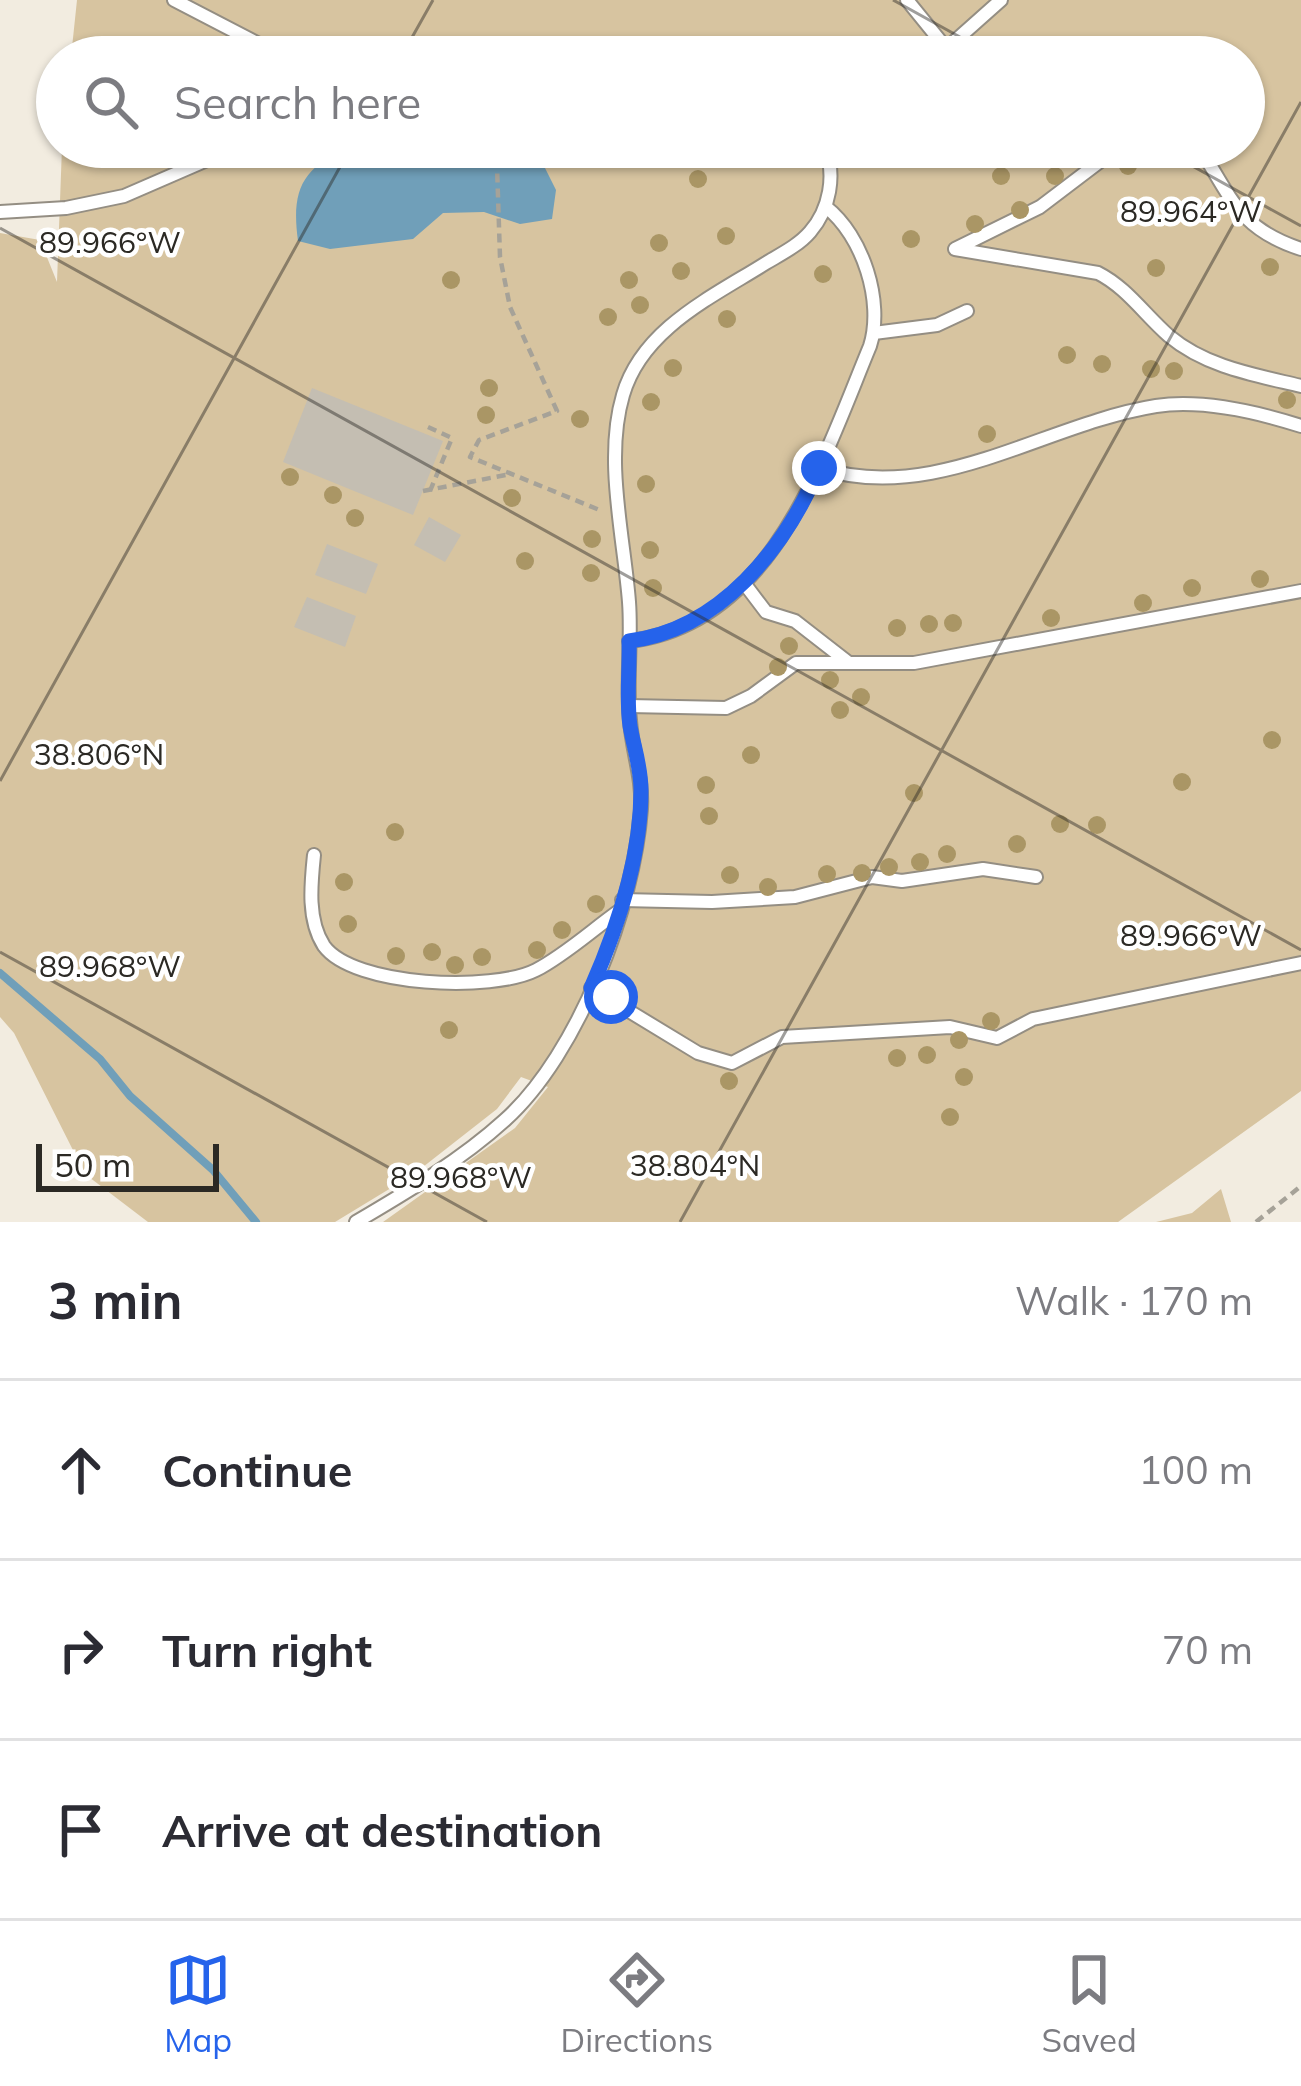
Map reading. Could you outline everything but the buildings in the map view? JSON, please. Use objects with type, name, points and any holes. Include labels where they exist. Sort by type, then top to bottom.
[{"type":"lane","points":[[174,0],[243,36]]},
{"type":"lane","points":[[908,0],[932,36]]},
{"type":"lane","points":[[960,36],[1000,0]]},
{"type":"lane","points":[[0,212],[65,208],[124,196],[189,168]]},
{"type":"lane","points":[[356,1222],[419,1185],[507,1119],[557,1054],[591,988],[621,906],[640,812],[640,762],[629,706],[618,418],[627,382],[643,355],[680,318],[802,241],[826,207],[829,168]]},
{"type":"lane","points":[[1091,168],[1040,207],[955,249],[1098,273],[1111,279],[1197,356],[1301,386]]},
{"type":"lane","points":[[1212,168],[1247,222],[1301,249]]},
{"type":"lane","points":[[629,641],[673,633],[744,583],[790,524],[819,468],[874,333],[875,308],[867,274],[841,221],[826,207]]},
{"type":"lane","points":[[874,333],[938,325],[967,311]]},
{"type":"lane","points":[[819,468],[888,476],[950,471],[1065,431],[1158,406],[1221,408],[1301,426]]},
{"type":"lane","points":[[744,583],[766,612],[795,621],[849,663]]},
{"type":"lane","points":[[629,706],[726,708],[796,663],[914,663],[1301,591]]},
{"type":"lane","points":[[314,855],[314,922],[324,945],[338,960],[366,974],[455,985],[516,977],[536,969],[621,906],[795,897],[872,877],[902,881],[983,869],[1036,877]]},
{"type":"lane","points":[[591,988],[698,1053],[732,1063],[782,1036],[950,1027],[998,1038],[1033,1019],[1301,964]]},
{"type":"path","points":[[496,168],[510,307],[556,411],[478,440],[470,457],[604,512],[621,514]]},
{"type":"path","points":[[428,428],[452,438],[426,491],[511,474]]},
{"type":"path","points":[[1256,1222],[1301,1186]]},
{"type":"shaded area","points":[[77,0],[1301,0],[1301,1091],[1118,1222],[383,1222],[515,1128],[548,1087],[521,1077],[497,1109],[414,1174],[335,1222],[148,1222],[85,1174],[14,1033],[0,1017],[0,233],[40,240],[57,282],[61,168],[1265,168],[1265,36],[73,36]]},
{"type":"shaded area","points":[[1221,1189],[1231,1222],[1156,1222],[1192,1213]]},
{"type":"water","points":[[315,168],[545,168],[556,190],[552,219],[520,224],[484,212],[443,213],[413,239],[330,249],[298,241],[296,208]]},
{"type":"waterway","points":[[0,973],[100,1059],[130,1096],[213,1170],[256,1222]]},
{"type":"route","points":[[611,997],[591,988],[634,859],[640,812],[640,762],[630,723],[629,641],[673,633],[744,583],[790,524],[819,468]]}]
